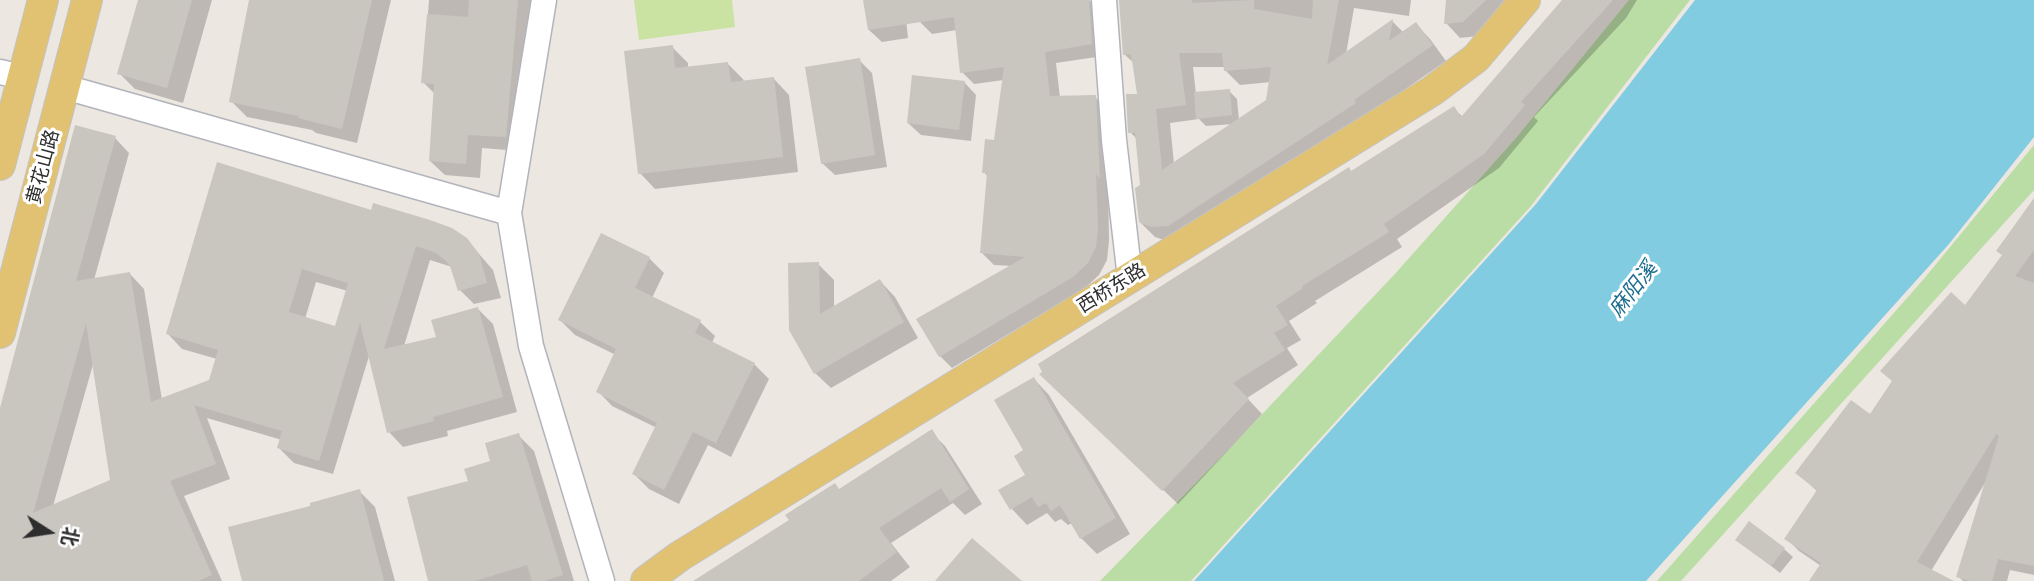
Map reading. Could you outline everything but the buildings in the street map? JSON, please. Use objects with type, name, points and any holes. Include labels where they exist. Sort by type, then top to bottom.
[{"type":"main road","points":[[0,166],[11,75],[43,0]]},
{"type":"main road","name":"黄花山路","points":[[0,333],[87,0]]},
{"type":"main road","name":"西桥东路","points":[[646,581],[680,556],[1432,91],[1476,58],[1525,0]]},
{"type":"street","points":[[544,0],[509,213],[531,346],[602,581]]},
{"type":"street","points":[[1104,0],[1114,140],[1130,278]]},
{"type":"street","points":[[65,87],[509,213]]},
{"type":"green space","points":[[634,0],[732,0],[735,27],[639,40]]},
{"type":"green space","points":[[1629,0],[1690,0],[1531,206],[1191,581],[1100,581],[1393,276],[1516,138]]},
{"type":"green space","points":[[2034,145],[2034,190],[1681,581],[1657,581],[1923,280]]},
{"type":"water","name":"麻阳溪","points":[[1695,0],[2034,0],[2034,137],[1949,244],[1646,581],[1194,581],[1536,204]]}]
